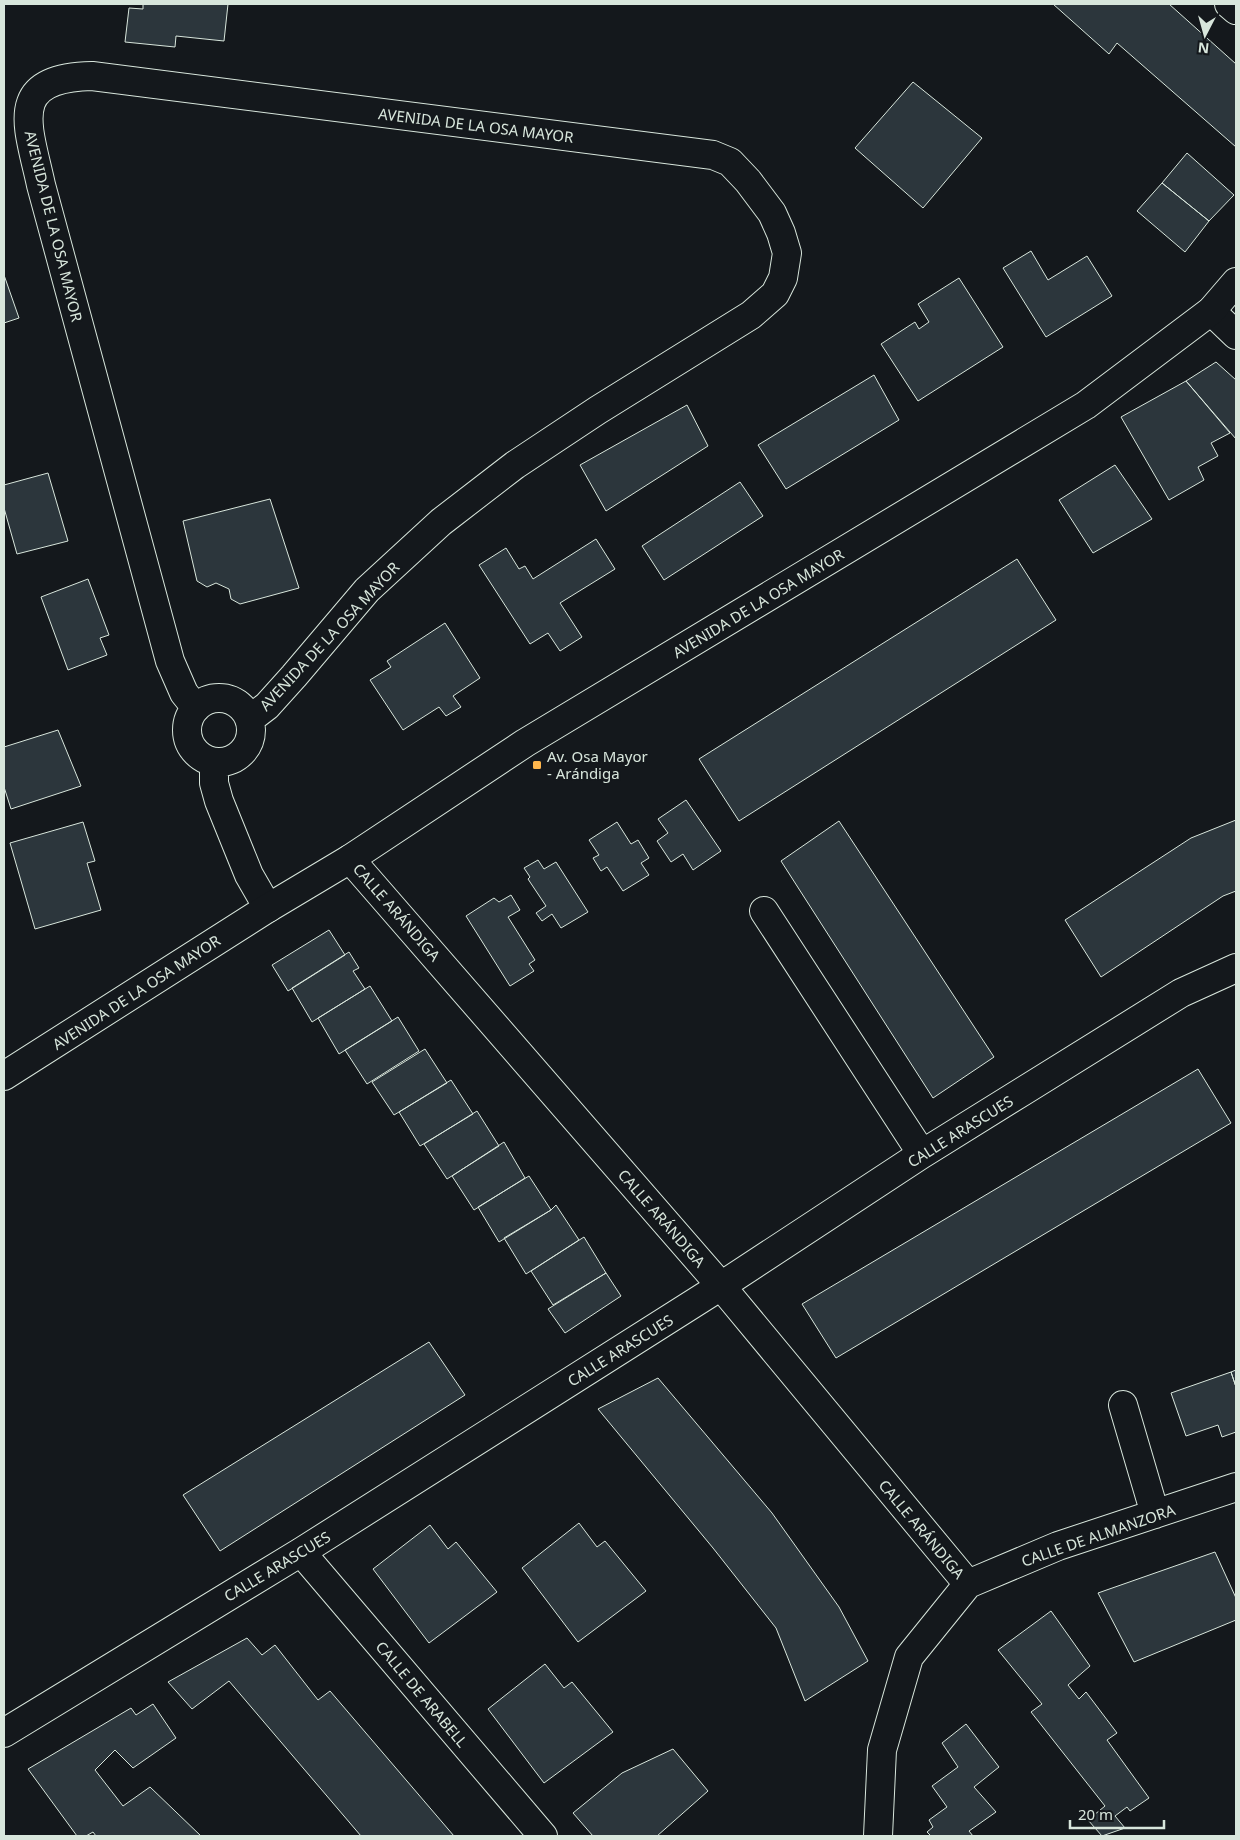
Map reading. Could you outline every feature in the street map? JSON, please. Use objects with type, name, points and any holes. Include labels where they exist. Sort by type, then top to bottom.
[{"type":"street","points":[[1229,4],[1236,10]]},
{"type":"street","name":"AVENIDA DE LA OSA MAYOR","points":[[196,708],[184,693],[170,661],[41,186],[28,124],[29,108],[35,94],[54,81],[72,76],[92,76],[713,155],[730,162],[748,181],[772,214],[782,233],[787,253],[783,278],[775,294],[751,315],[598,410],[515,465],[441,522],[367,590],[267,706],[250,719]]},
{"type":"street","name":"AVENIDA DE LA OSA MAYOR","points":[[4,1076],[350,858],[525,743],[1086,405],[1211,310],[1236,282]]},
{"type":"street","points":[[1211,310],[1236,335]]},
{"type":"street","points":[[214,698],[226,699],[236,703],[250,719],[251,735],[244,751],[231,760],[214,762],[205,759],[191,745],[187,726],[196,708],[204,702],[214,698]]},
{"type":"street","points":[[214,762],[214,783],[219,801],[249,875],[268,908]]},
{"type":"street","name":"CALLE ARÁNDIGA","points":[[350,858],[721,1286],[968,1584]]},
{"type":"street","points":[[764,911],[922,1154]]},
{"type":"street","name":"CALLE ARASCUES","points":[[4,1733],[301,1552],[721,1286],[922,1154],[1181,993],[1236,968]]},
{"type":"street","points":[[1123,1405],[1154,1514]]},
{"type":"street","name":"CALLE DE ALMANZORA","points":[[878,1836],[882,1750],[909,1657],[968,1584],[1058,1546],[1236,1487]]},
{"type":"street","name":"CALLE DE ARABELL","points":[[301,1552],[543,1836]]},
{"type":"building","points":[[143,4],[228,4],[224,41],[176,36],[175,47],[125,42],[129,8],[143,9]]},
{"type":"building","points":[[1053,4],[1169,4],[1236,64],[1236,147],[1117,43],[1109,54]]},
{"type":"building","points":[[913,82],[982,138],[923,208],[855,148]]},
{"type":"building","points":[[1187,153],[1234,195],[1209,221],[1162,183]]},
{"type":"building","points":[[1162,183],[1209,221],[1185,252],[1137,211]]},
{"type":"building","points":[[1031,251],[1048,280],[1087,256],[1112,296],[1046,337],[1003,268]]},
{"type":"building","points":[[4,275],[19,318],[4,323]]},
{"type":"building","points":[[959,278],[1003,347],[918,401],[881,344],[915,322],[919,329],[929,322],[918,304]]},
{"type":"building","points":[[1216,362],[1236,380],[1236,439],[1186,381]]},
{"type":"building","points":[[874,375],[899,420],[786,489],[758,445]]},
{"type":"building","points":[[1186,381],[1230,433],[1211,443],[1218,456],[1198,467],[1204,480],[1169,500],[1121,417]]},
{"type":"building","points":[[687,405],[708,446],[606,511],[580,465]]},
{"type":"building","points":[[1115,465],[1152,519],[1093,553],[1059,500]]},
{"type":"building","points":[[48,473],[68,541],[17,554],[4,508],[4,485]]},
{"type":"building","points":[[740,482],[763,516],[664,580],[642,546]]},
{"type":"building","points":[[270,499],[299,588],[240,604],[231,599],[229,589],[216,583],[207,587],[197,581],[183,521]]},
{"type":"building","points":[[596,539],[615,569],[560,603],[582,637],[560,651],[548,633],[530,644],[479,565],[506,548],[519,569],[525,566],[533,579]]},
{"type":"building","points":[[1017,559],[1056,620],[739,821],[699,759]]},
{"type":"building","points":[[88,579],[109,635],[100,638],[107,655],[68,670],[41,597]]},
{"type":"building","points":[[445,623],[480,678],[453,696],[461,707],[446,716],[439,707],[403,730],[370,680],[391,667],[387,661]]},
{"type":"building","points":[[58,730],[81,786],[11,809],[4,787],[4,747]]},
{"type":"building","points":[[686,800],[721,851],[693,870],[683,854],[671,862],[657,841],[668,833],[658,819]]},
{"type":"building","points":[[1236,820],[1236,891],[1223,896],[1101,977],[1065,920],[1191,838]]},
{"type":"building","points":[[839,821],[994,1057],[933,1098],[781,861]]},
{"type":"building","points":[[83,822],[95,861],[87,863],[101,910],[35,929],[10,843]]},
{"type":"building","points":[[617,822],[631,844],[638,840],[649,858],[641,863],[649,875],[623,891],[607,867],[601,871],[593,858],[599,855],[589,840]]},
{"type":"building","points":[[538,860],[544,869],[556,862],[588,912],[561,928],[552,914],[542,921],[536,913],[546,906],[528,879],[530,877],[524,868]]},
{"type":"building","points":[[511,895],[520,910],[508,917],[535,960],[529,964],[534,971],[510,986],[466,916],[494,898],[499,902]]},
{"type":"building","points":[[329,930],[345,955],[288,991],[272,965]]},
{"type":"building","points":[[349,952],[359,968],[353,971],[365,989],[312,1022],[292,988]]},
{"type":"building","points":[[370,986],[392,1021],[339,1054],[318,1018]]},
{"type":"building","points":[[398,1017],[419,1051],[367,1084],[345,1050]]},
{"type":"building","points":[[425,1049],[447,1083],[394,1115],[372,1082]]},
{"type":"building","points":[[1198,1069],[1231,1123],[836,1358],[802,1304]]},
{"type":"building","points":[[451,1080],[473,1114],[420,1146],[399,1112]]},
{"type":"building","points":[[477,1111],[499,1146],[447,1179],[424,1144]]},
{"type":"building","points":[[504,1142],[525,1178],[474,1210],[452,1176]]},
{"type":"building","points":[[529,1176],[551,1210],[499,1242],[478,1207]]},
{"type":"building","points":[[556,1205],[579,1240],[526,1274],[504,1238],[551,1210]]},
{"type":"building","points":[[584,1237],[606,1273],[553,1305],[531,1271]]},
{"type":"building","points":[[606,1273],[621,1296],[565,1333],[548,1309]]},
{"type":"building","points":[[429,1342],[465,1395],[220,1551],[183,1495]]},
{"type":"building","points":[[1236,1370],[1236,1387],[1231,1372]]},
{"type":"building","points":[[1231,1372],[1236,1387],[1236,1432],[1222,1437],[1218,1425],[1186,1436],[1171,1393]]},
{"type":"building","points":[[658,1378],[772,1513],[839,1607],[868,1661],[805,1701],[776,1628],[713,1548],[598,1409]]},
{"type":"building","points":[[579,1523],[597,1547],[605,1541],[646,1591],[578,1642],[522,1568]]},
{"type":"building","points":[[430,1525],[448,1549],[456,1542],[497,1592],[429,1643],[373,1569]]},
{"type":"building","points":[[1215,1552],[1236,1598],[1236,1620],[1134,1662],[1098,1593]]},
{"type":"building","points":[[1051,1611],[1090,1666],[1068,1685],[1079,1699],[1086,1692],[1117,1733],[1107,1740],[1149,1798],[1130,1811],[1127,1807],[1115,1816],[1125,1828],[1102,1836],[1088,1820],[1105,1806],[1031,1712],[1042,1704],[998,1650]]},
{"type":"building","points":[[247,1638],[262,1655],[275,1645],[318,1700],[330,1691],[454,1836],[361,1836],[229,1681],[192,1709],[168,1682]]},
{"type":"building","points":[[545,1664],[564,1688],[572,1682],[613,1732],[544,1783],[488,1709]]},
{"type":"building","points":[[153,1704],[176,1738],[133,1768],[115,1750],[95,1770],[123,1806],[150,1787],[201,1836],[96,1836],[93,1832],[86,1836],[77,1836],[28,1769],[131,1708],[136,1715]]},
{"type":"building","points":[[966,1724],[999,1767],[974,1787],[996,1812],[969,1831],[973,1836],[931,1836],[927,1832],[933,1827],[929,1820],[947,1807],[932,1786],[958,1767],[942,1743]]},
{"type":"building","points":[[673,1749],[708,1791],[657,1836],[593,1836],[573,1813],[622,1773]]},
{"type":"place","name":"Av. Osa Mayor - Arándiga","points":[[537,765]]}]
